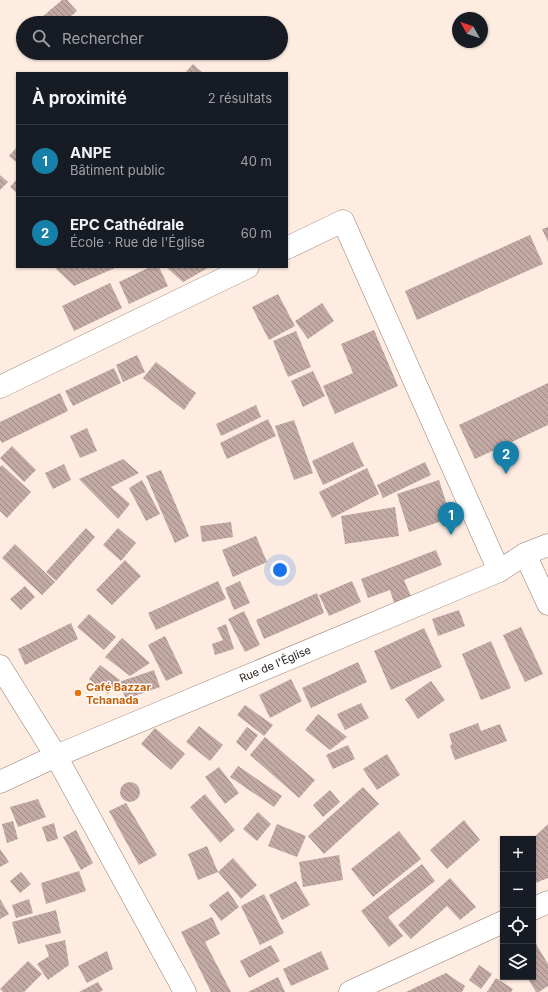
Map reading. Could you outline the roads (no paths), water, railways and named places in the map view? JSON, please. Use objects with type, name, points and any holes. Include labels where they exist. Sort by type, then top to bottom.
[{"type":"street","points":[[288,248],[343,220],[499,570]]},
{"type":"street","points":[[0,387],[246,268]]},
{"type":"street","name":"Rue de l'Église","points":[[0,782],[56,756],[499,570],[525,554],[548,544]]},
{"type":"street","points":[[525,554],[548,604]]},
{"type":"street","points":[[0,666],[56,756],[185,992]]},
{"type":"street","points":[[535,908],[548,902]]},
{"type":"street","points":[[350,992],[500,923]]},
{"type":"place","name":"EPC Cathédrale","points":[[506,474]]},
{"type":"place","name":"ANPE","points":[[451,535]]},
{"type":"place","name":"Café Bazzar Tchanada","points":[[78,693]]}]
